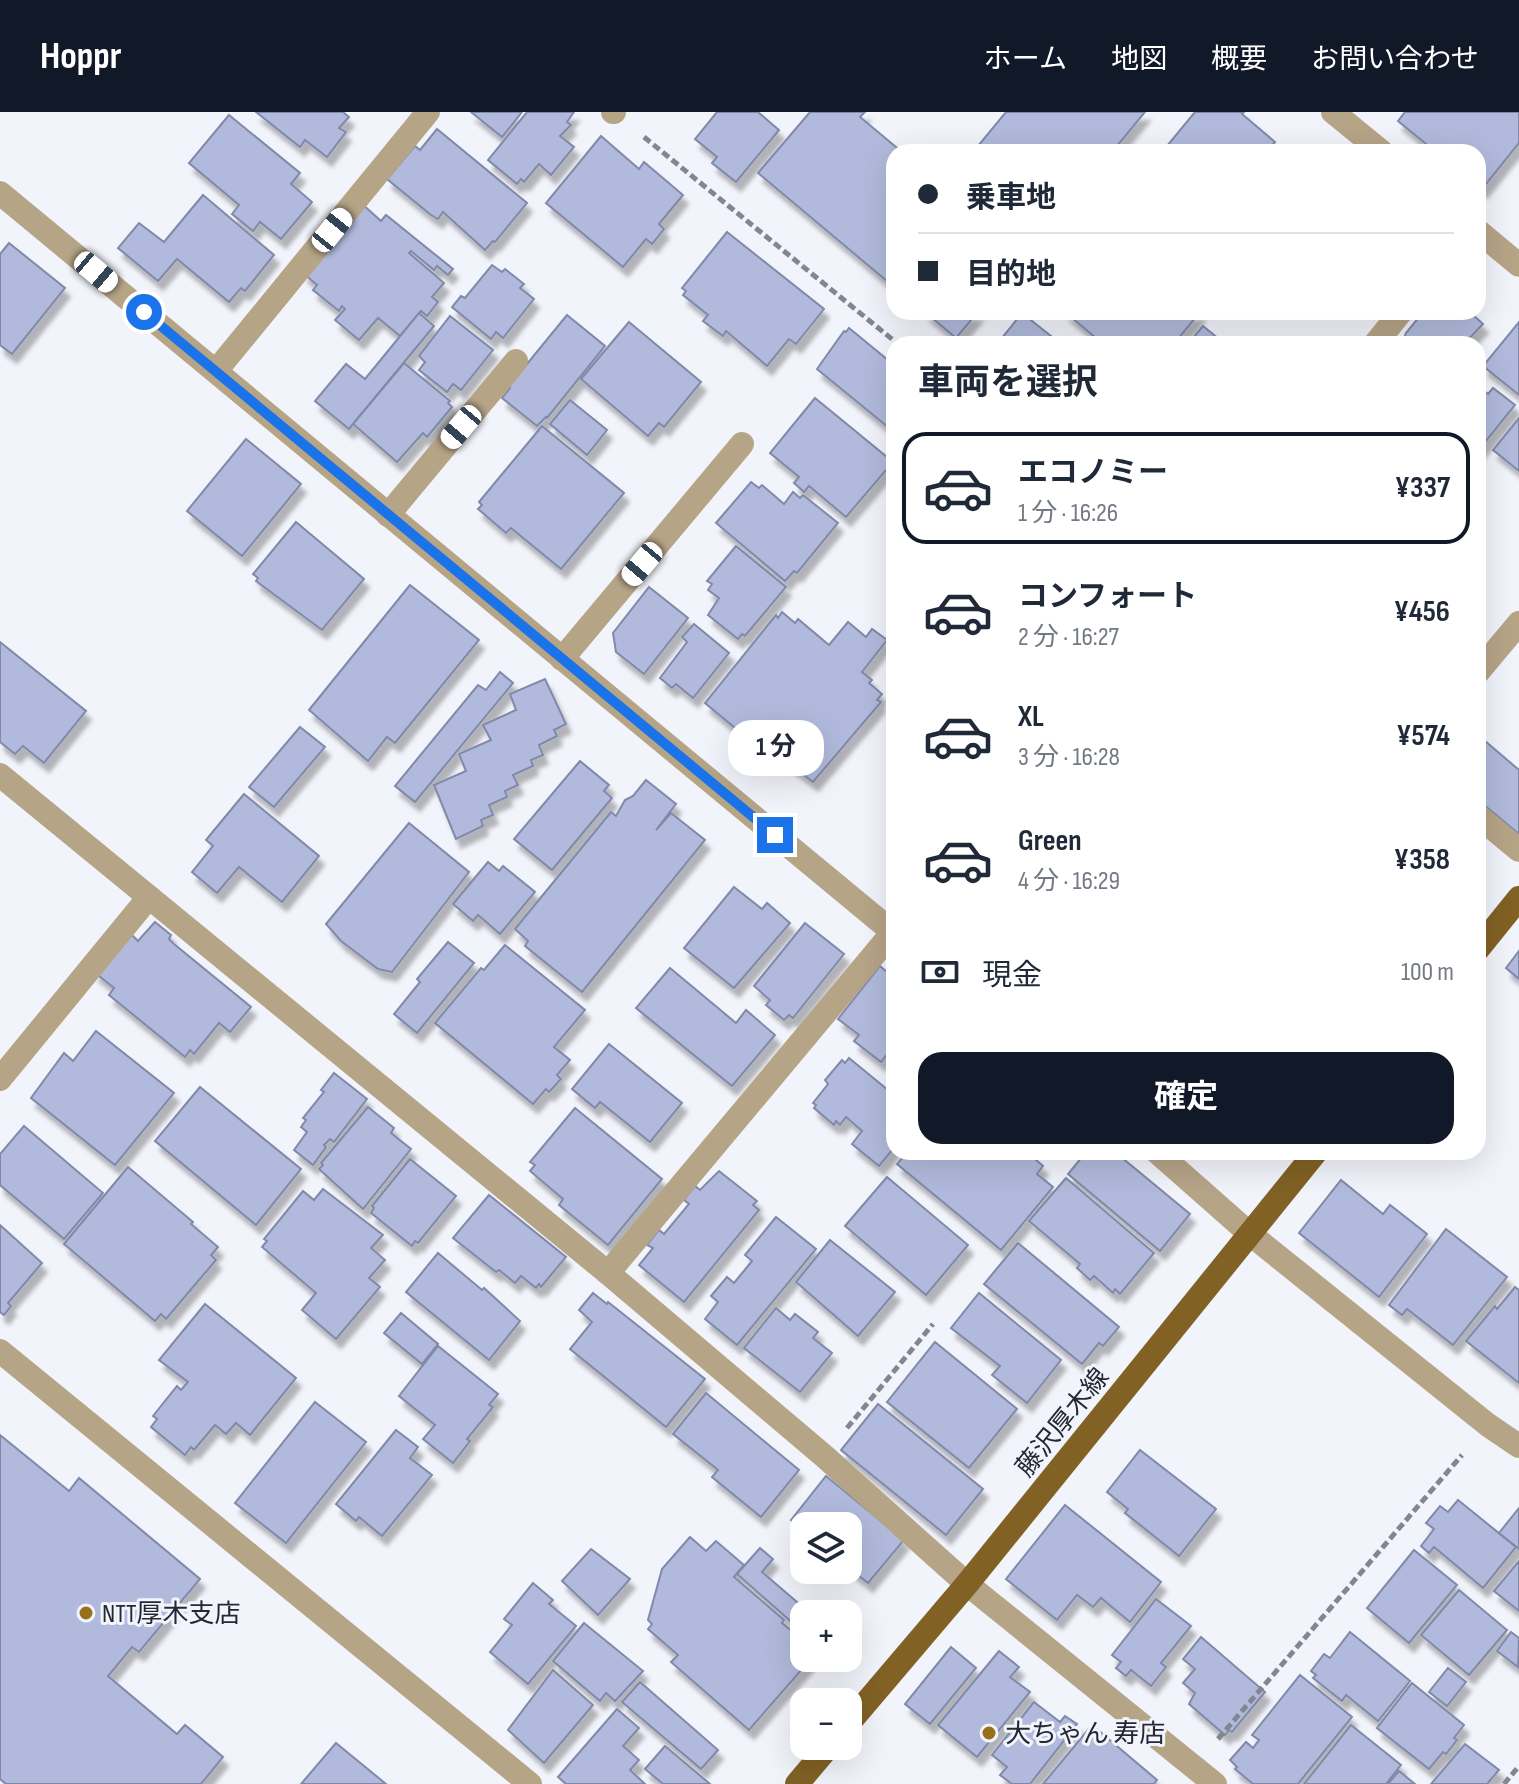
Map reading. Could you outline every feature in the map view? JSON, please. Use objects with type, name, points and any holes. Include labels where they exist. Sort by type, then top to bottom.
[{"type":"main road","points":[[1486,939],[1519,898]]},
{"type":"main road","name":"藤沢厚木線","points":[[862,1708],[967,1584],[1310,1160]]},
{"type":"main road","points":[[797,1784],[817,1760]]},
{"type":"street","points":[[216,371],[428,112]]},
{"type":"street","points":[[1333,112],[1372,144]]},
{"type":"street","points":[[0,193],[886,926]]},
{"type":"street","points":[[1486,238],[1519,265]]},
{"type":"street","points":[[1382,336],[1394,320]]},
{"type":"street","points":[[388,515],[516,361]]},
{"type":"street","points":[[562,659],[742,444]]},
{"type":"street","points":[[1486,662],[1519,623]]},
{"type":"street","points":[[0,775],[608,1273],[824,1456],[967,1584],[1215,1784]]},
{"type":"street","points":[[1486,823],[1519,850]]},
{"type":"street","points":[[0,1079],[149,897]]},
{"type":"street","points":[[608,1273],[886,943]]},
{"type":"street","points":[[1166,1160],[1250,1234],[1488,1425],[1519,1446]]},
{"type":"street","points":[[0,1351],[530,1784]]},
{"type":"path","points":[[614,112],[888,336]]},
{"type":"path","points":[[824,1456],[933,1324]]},
{"type":"path","points":[[1194,1767],[1488,1425]]},
{"type":"path","points":[[1504,1784],[1519,1766]]},
{"type":"building","points":[[256,112],[343,112],[349,117],[339,128],[346,132],[327,157],[305,140],[300,147]]},
{"type":"building","points":[[471,112],[522,112],[502,137]]},
{"type":"building","points":[[527,112],[574,112],[567,122],[571,125],[560,136],[574,147],[551,175],[539,164],[524,182],[521,179],[517,184],[488,160]]},
{"type":"building","points":[[717,112],[758,112],[779,130],[736,182],[712,163],[717,157],[695,139]]},
{"type":"building","points":[[810,112],[865,112],[860,117],[892,144],[886,144],[886,280],[758,173]]},
{"type":"building","points":[[1006,112],[1145,112],[1119,144],[980,144]]},
{"type":"building","points":[[1195,112],[1244,112],[1242,114],[1275,142],[1273,144],[1169,144]]},
{"type":"building","points":[[1405,112],[1519,112],[1519,143],[1486,184],[1486,144],[1426,144],[1398,121]]},
{"type":"building","points":[[229,115],[300,173],[291,184],[312,202],[281,239],[260,222],[253,231],[232,214],[239,205],[189,163]]},
{"type":"building","points":[[437,129],[527,203],[485,250],[443,212],[438,219],[431,215],[387,179],[415,146],[420,150]]},
{"type":"building","points":[[601,136],[639,169],[644,162],[683,195],[659,224],[664,229],[652,244],[646,239],[623,267],[546,203]]},
{"type":"building","points":[[203,195],[274,255],[245,291],[241,288],[229,302],[177,259],[158,281],[118,248],[139,223],[164,242]]},
{"type":"building","points":[[361,203],[381,221],[386,215],[453,269],[448,275],[437,266],[434,270],[411,251],[409,253],[444,283],[432,297],[438,302],[427,316],[421,311],[400,336],[378,318],[359,340],[335,320],[345,309],[342,306],[339,311],[313,290],[317,285],[303,273]]},
{"type":"building","points":[[727,232],[824,309],[796,344],[789,339],[767,366],[726,331],[723,336],[703,321],[708,315],[683,295],[686,291],[682,288]]},
{"type":"building","points":[[9,243],[65,288],[12,354],[0,345],[0,254]]},
{"type":"building","points":[[492,265],[502,272],[505,269],[524,284],[520,288],[534,299],[503,338],[496,332],[491,339],[452,307],[461,296],[465,298]]},
{"type":"building","points":[[419,313],[434,326],[349,429],[315,401],[346,364],[365,379]]},
{"type":"building","points":[[567,315],[605,346],[547,418],[537,426],[502,398]]},
{"type":"building","points":[[450,316],[493,350],[461,390],[453,384],[447,392],[419,370],[425,362],[419,356]]},
{"type":"building","points":[[935,320],[971,320],[958,336]]},
{"type":"building","points":[[1016,320],[1031,320],[1051,336],[1003,336]]},
{"type":"building","points":[[1074,320],[1194,320],[1180,336],[1094,336]]},
{"type":"building","points":[[1417,320],[1479,320],[1483,324],[1472,336],[1405,336]]},
{"type":"building","points":[[629,322],[701,382],[664,427],[659,423],[648,436],[581,379]]},
{"type":"building","points":[[1519,322],[1519,395],[1486,368],[1486,362]]},
{"type":"building","points":[[1203,326],[1215,336],[1195,336]]},
{"type":"building","points":[[849,328],[886,358],[886,425],[817,369]]},
{"type":"building","points":[[404,363],[450,401],[448,403],[452,407],[427,437],[423,433],[397,462],[353,424]]},
{"type":"building","points":[[1493,388],[1515,405],[1486,441],[1486,392],[1488,394]]},
{"type":"building","points":[[815,398],[886,456],[886,470],[846,517],[809,486],[804,492],[794,483],[799,477],[770,453]]},
{"type":"building","points":[[570,400],[607,430],[587,455],[550,424]]},
{"type":"building","points":[[1519,418],[1519,471],[1493,450]]},
{"type":"building","points":[[542,426],[624,493],[561,569],[511,528],[506,533],[478,509],[482,505],[479,502]]},
{"type":"building","points":[[246,439],[301,484],[242,556],[187,511]]},
{"type":"building","points":[[751,482],[759,488],[762,485],[784,504],[793,492],[800,498],[803,495],[838,523],[797,573],[794,571],[785,581],[716,523]]},
{"type":"building","points":[[296,522],[364,579],[322,630],[256,581],[258,578],[253,574]]},
{"type":"building","points":[[736,546],[786,587],[745,636],[742,634],[738,639],[708,615],[719,598],[708,590],[712,584],[707,581]]},
{"type":"building","points":[[410,585],[479,640],[395,743],[387,737],[368,761],[309,710]]},
{"type":"building","points":[[649,587],[688,618],[644,674],[616,652],[613,633]]},
{"type":"building","points":[[782,612],[795,623],[798,619],[829,645],[848,622],[866,637],[872,629],[886,639],[862,672],[882,694],[877,700],[881,702],[813,782],[780,757],[776,762],[705,703],[776,615],[778,618]]},
{"type":"building","points":[[694,624],[729,653],[693,698],[676,684],[672,688],[660,678],[687,642],[682,637]]},
{"type":"building","points":[[0,642],[86,711],[44,763],[23,746],[15,754],[0,742]]},
{"type":"building","points":[[500,672],[513,683],[415,802],[395,786],[478,685],[486,690]]},
{"type":"building","points":[[545,679],[566,724],[554,730],[557,736],[539,745],[543,755],[531,760],[533,766],[513,775],[518,785],[505,791],[507,797],[489,805],[493,815],[481,820],[483,826],[456,839],[434,785],[466,771],[459,754],[491,740],[483,725],[516,710],[510,694]]},
{"type":"building","points":[[300,727],[325,747],[274,807],[249,787]]},
{"type":"building","points":[[1486,742],[1519,770],[1519,834],[1486,807]]},
{"type":"building","points":[[580,761],[609,785],[604,791],[612,798],[552,870],[514,839]]},
{"type":"building","points":[[646,780],[676,804],[656,830],[671,813],[705,840],[582,992],[525,946],[528,941],[515,929],[611,812],[616,816],[625,800],[633,796]]},
{"type":"building","points":[[244,794],[319,856],[282,902],[239,867],[217,893],[192,872],[213,846],[206,840]]},
{"type":"building","points":[[409,823],[469,872],[392,972],[378,969],[341,941],[326,924]]},
{"type":"building","points":[[488,862],[499,871],[503,866],[535,892],[500,934],[478,915],[473,921],[453,904]]},
{"type":"building","points":[[734,887],[762,909],[767,903],[790,923],[734,988],[684,948]]},
{"type":"building","points":[[155,922],[171,935],[169,939],[174,944],[251,1007],[230,1032],[219,1023],[194,1054],[190,1050],[185,1057],[109,995],[114,988],[94,972],[128,931],[138,941]]},
{"type":"building","points":[[805,923],[844,954],[793,1018],[789,1015],[784,1020],[766,1005],[770,1000],[754,986]]},
{"type":"building","points":[[448,942],[474,963],[417,1033],[394,1014],[420,982],[417,979]]},
{"type":"building","points":[[505,945],[585,1010],[554,1047],[570,1060],[557,1075],[561,1079],[549,1092],[546,1089],[533,1104],[435,1023],[481,968],[484,970]]},
{"type":"building","points":[[1519,951],[1519,979],[1506,968]]},
{"type":"building","points":[[880,966],[886,971],[886,1056],[881,1062],[854,1041],[859,1035],[838,1019]]},
{"type":"building","points":[[670,968],[736,1023],[746,1010],[775,1035],[732,1086],[636,1008]]},
{"type":"building","points":[[96,1031],[174,1093],[115,1165],[31,1098],[64,1053],[73,1061]]},
{"type":"building","points":[[609,1044],[682,1103],[650,1142],[600,1102],[595,1108],[572,1089]]},
{"type":"building","points":[[849,1058],[886,1088],[886,1158],[879,1166],[852,1144],[862,1131],[846,1117],[840,1125],[836,1121],[834,1125],[814,1108],[816,1105],[813,1103],[828,1084],[825,1080],[842,1060],[845,1063]]},
{"type":"building","points":[[334,1073],[367,1099],[334,1142],[330,1139],[324,1145],[326,1147],[313,1165],[294,1150],[307,1132],[301,1127],[306,1120],[303,1118],[324,1092],[321,1090]]},
{"type":"building","points":[[200,1087],[301,1169],[256,1225],[155,1141]]},
{"type":"building","points":[[368,1107],[394,1128],[391,1133],[411,1149],[363,1209],[319,1169]]},
{"type":"building","points":[[575,1108],[662,1179],[608,1245],[559,1205],[563,1199],[530,1171],[535,1165],[530,1162]]},
{"type":"building","points":[[24,1126],[103,1193],[64,1239],[0,1185],[0,1154]]},
{"type":"building","points":[[410,1159],[456,1196],[418,1243],[415,1241],[412,1246],[371,1213],[372,1206]]},
{"type":"building","points":[[900,1160],[1036,1160],[1043,1166],[1037,1174],[1053,1187],[1001,1250],[897,1164]]},
{"type":"building","points":[[1079,1160],[1125,1160],[1190,1214],[1160,1251],[1068,1174]]},
{"type":"building","points":[[128,1167],[218,1247],[211,1255],[216,1260],[166,1319],[161,1314],[155,1321],[64,1244]]},
{"type":"building","points":[[719,1171],[757,1201],[753,1205],[759,1210],[684,1302],[639,1265],[653,1248],[647,1245],[659,1230],[664,1234],[689,1204],[684,1200],[695,1186],[700,1190]]},
{"type":"building","points":[[887,1177],[968,1245],[926,1295],[845,1226]]},
{"type":"building","points":[[1066,1178],[1154,1253],[1120,1294],[1115,1289],[1113,1293],[1094,1276],[1090,1280],[1077,1268],[1080,1264],[1029,1221]]},
{"type":"building","points":[[1341,1180],[1383,1214],[1390,1205],[1427,1234],[1379,1297],[1299,1233]]},
{"type":"building","points":[[323,1189],[383,1235],[371,1248],[385,1260],[369,1278],[380,1287],[336,1339],[302,1310],[316,1293],[262,1247],[267,1241],[264,1239],[303,1191],[314,1200]]},
{"type":"building","points":[[489,1195],[566,1257],[541,1287],[539,1284],[536,1288],[521,1276],[515,1283],[453,1238]]},
{"type":"building","points":[[776,1217],[816,1249],[737,1345],[705,1319],[718,1302],[711,1296],[727,1277],[734,1283],[752,1261],[745,1255]]},
{"type":"building","points":[[0,1225],[42,1263],[8,1303],[11,1306],[4,1315],[0,1312]]},
{"type":"building","points":[[1446,1229],[1507,1277],[1453,1345],[1407,1309],[1402,1315],[1389,1305]]},
{"type":"building","points":[[830,1240],[895,1292],[858,1336],[796,1282]]},
{"type":"building","points":[[1018,1243],[1119,1327],[1103,1346],[1099,1343],[1082,1364],[984,1284]]},
{"type":"building","points":[[438,1253],[482,1290],[484,1288],[520,1321],[489,1360],[406,1292]]},
{"type":"building","points":[[1515,1287],[1519,1290],[1519,1383],[1466,1341]]},
{"type":"building","points":[[593,1293],[705,1379],[666,1427],[570,1349],[592,1322],[579,1310]]},
{"type":"building","points":[[979,1293],[1061,1360],[1027,1403],[992,1375],[1000,1366],[951,1328]]},
{"type":"building","points":[[205,1304],[296,1378],[250,1435],[236,1423],[226,1434],[215,1425],[194,1450],[191,1447],[185,1455],[151,1427],[157,1419],[153,1416],[177,1386],[181,1390],[188,1382],[159,1360]]},
{"type":"building","points":[[776,1308],[790,1320],[795,1314],[818,1332],[813,1338],[832,1353],[800,1392],[744,1348]]},
{"type":"building","points":[[401,1313],[438,1344],[422,1364],[384,1333]]},
{"type":"building","points":[[935,1342],[1017,1409],[969,1468],[887,1402]]},
{"type":"building","points":[[438,1346],[498,1394],[489,1405],[493,1407],[467,1439],[470,1441],[453,1463],[423,1439],[435,1425],[399,1396]]},
{"type":"building","points":[[706,1393],[799,1470],[761,1517],[712,1477],[718,1470],[673,1434]]},
{"type":"building","points":[[315,1402],[366,1442],[286,1543],[235,1503]]},
{"type":"building","points":[[878,1404],[983,1489],[946,1535],[841,1450]]},
{"type":"building","points":[[396,1430],[418,1447],[410,1458],[432,1475],[382,1536],[359,1517],[356,1521],[336,1504]]},
{"type":"building","name":"NTT厚木支店","points":[[0,1435],[69,1491],[79,1478],[200,1579],[139,1652],[132,1647],[108,1676],[177,1734],[185,1725],[223,1757],[201,1784],[6,1784],[0,1779]]},
{"type":"building","points":[[1140,1450],[1216,1509],[1179,1556],[1125,1513],[1128,1509],[1107,1492]]},
{"type":"building","points":[[826,1476],[904,1540],[868,1583],[862,1578],[862,1512],[797,1512]]},
{"type":"building","points":[[1458,1500],[1516,1547],[1483,1588],[1434,1547],[1429,1553],[1421,1546],[1434,1529],[1426,1523],[1440,1506],[1448,1512]]},
{"type":"building","points":[[1065,1505],[1161,1582],[1130,1622],[1101,1598],[1093,1607],[1077,1595],[1057,1620],[1006,1579]]},
{"type":"building","points":[[1519,1508],[1519,1549],[1499,1533]]},
{"type":"building","points":[[690,1537],[706,1551],[716,1541],[744,1565],[734,1577],[784,1620],[782,1623],[790,1630],[790,1672],[800,1672],[749,1730],[671,1662],[678,1655],[648,1629],[652,1624],[648,1620],[662,1569]]},
{"type":"building","points":[[760,1548],[773,1559],[762,1572],[795,1600],[790,1600],[790,1621],[737,1574]]},
{"type":"building","points":[[591,1549],[630,1579],[598,1615],[562,1581]]},
{"type":"building","points":[[1414,1550],[1457,1585],[1409,1643],[1367,1608]]},
{"type":"building","points":[[1519,1561],[1519,1611],[1494,1591]]},
{"type":"building","points":[[533,1583],[553,1600],[549,1604],[576,1626],[528,1684],[490,1652],[512,1625],[504,1619]]},
{"type":"building","points":[[1459,1590],[1507,1630],[1469,1675],[1421,1635]]},
{"type":"building","points":[[1156,1599],[1191,1626],[1161,1663],[1166,1667],[1151,1686],[1131,1670],[1126,1676],[1116,1668],[1121,1662],[1112,1655]]},
{"type":"building","points":[[584,1623],[643,1671],[615,1701],[606,1693],[600,1701],[553,1661]]},
{"type":"building","points":[[1350,1632],[1410,1681],[1378,1721],[1346,1695],[1342,1701],[1313,1678],[1316,1675],[1311,1671],[1324,1654],[1330,1658]]},
{"type":"building","points":[[1511,1632],[1519,1638],[1518,1667],[1497,1651]]},
{"type":"building","points":[[1201,1637],[1265,1692],[1232,1732],[1229,1730],[1225,1735],[1189,1704],[1195,1693],[1183,1683],[1195,1669],[1183,1659]]},
{"type":"building","points":[[951,1647],[976,1668],[930,1724],[905,1704]]},
{"type":"building","points":[[999,1651],[1019,1667],[1010,1677],[1030,1692],[977,1757],[938,1725]]},
{"type":"building","points":[[1448,1668],[1466,1682],[1447,1706],[1429,1692]]},
{"type":"building","points":[[553,1670],[593,1705],[544,1763],[508,1730]]},
{"type":"building","points":[[1300,1675],[1352,1717],[1298,1784],[1253,1784],[1235,1769],[1237,1767],[1230,1760],[1246,1742],[1253,1748],[1259,1740],[1252,1735]]},
{"type":"building","points":[[640,1682],[718,1750],[701,1769],[622,1702]]},
{"type":"building","points":[[1412,1683],[1464,1725],[1446,1754],[1443,1752],[1429,1769],[1377,1728]]},
{"type":"building","points":[[1034,1702],[1060,1722],[1065,1716],[1077,1724],[1030,1784],[1012,1784],[1000,1775],[1007,1767],[992,1755]]},
{"type":"building","points":[[617,1709],[639,1728],[623,1746],[639,1760],[630,1770],[645,1784],[566,1784],[558,1777]]},
{"type":"building","points":[[1092,1725],[1157,1780],[1154,1784],[1043,1784]]},
{"type":"building","points":[[1351,1725],[1401,1765],[1386,1784],[1304,1784]]},
{"type":"building","points":[[336,1743],[386,1784],[301,1784]]},
{"type":"building","points":[[1465,1744],[1499,1770],[1487,1784],[1431,1784]]},
{"type":"building","points":[[665,1746],[710,1784],[663,1784],[645,1769]]},
{"type":"building","points":[[1399,1771],[1415,1784],[1388,1784]]},
{"type":"place","name":"NTT厚木支店","points":[[86,1613]]},
{"type":"place","name":"大ちゃん 寿店","points":[[989,1733]]},
{"type":"route","points":[[144,312],[775,835]]}]
